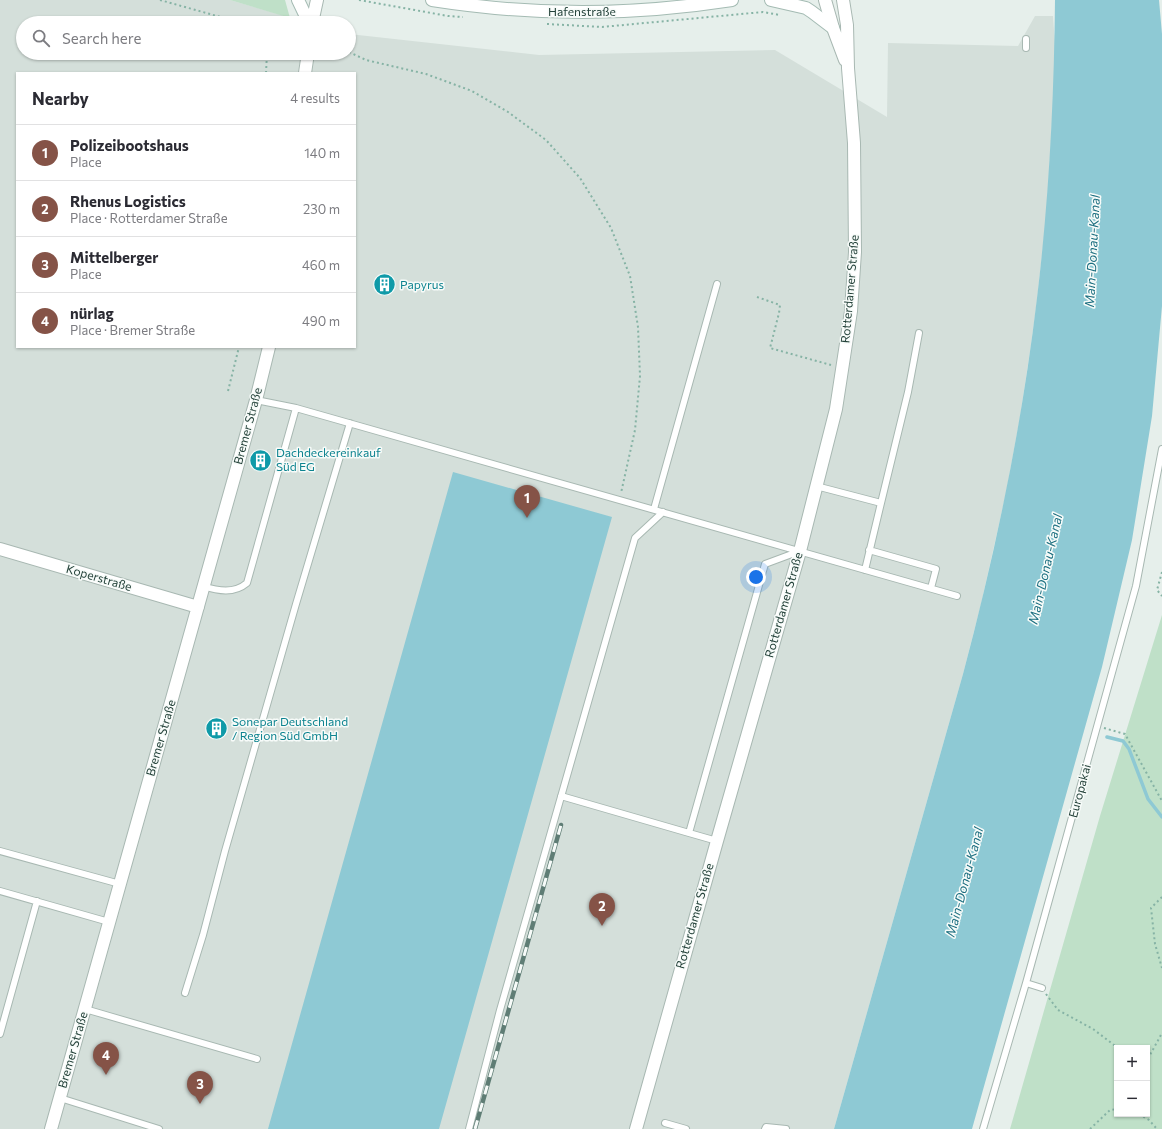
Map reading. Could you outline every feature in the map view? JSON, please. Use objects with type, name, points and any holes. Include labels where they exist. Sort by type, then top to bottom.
[{"type":"street","points":[[298,0],[306,16]]},
{"type":"street","points":[[312,16],[317,0]]},
{"type":"street","name":"Hafenstraße","points":[[432,0],[517,10],[577,13],[647,10],[732,0]]},
{"type":"street","points":[[772,0],[806,8],[833,28]]},
{"type":"street","name":"Rotterdamer Straße","points":[[825,0],[833,28],[848,68]]},
{"type":"street","name":"Rotterdamer Straße","points":[[636,1129],[716,841],[800,551],[836,409],[850,311],[855,252],[854,143],[848,68],[847,25],[843,0]]},
{"type":"street","points":[[306,72],[307,60]]},
{"type":"street","name":"Bremer Straße","points":[[51,1129],[256,400],[269,348]]},
{"type":"street","name":"Koperstraße","points":[[0,549],[198,607]]},
{"type":"lane","points":[[1026,39],[1026,48]]},
{"type":"lane","points":[[654,509],[717,284]]},
{"type":"lane","points":[[865,570],[908,392],[919,333]]},
{"type":"lane","points":[[256,400],[296,408],[350,423],[957,596]]},
{"type":"lane","points":[[203,586],[218,591],[241,588],[247,583],[296,408]]},
{"type":"lane","points":[[185,993],[203,935],[225,851],[296,604],[350,423]]},
{"type":"lane","name":"Europakai","points":[[983,1129],[1026,982],[1136,586],[1162,449]]},
{"type":"lane","points":[[816,486],[881,503]]},
{"type":"lane","points":[[469,1129],[500,1010],[635,538],[663,512]]},
{"type":"lane","points":[[869,550],[936,569],[931,588]]},
{"type":"lane","points":[[689,833],[765,564],[800,551]]},
{"type":"lane","points":[[561,796],[716,841]]},
{"type":"lane","points":[[0,851],[120,884]]},
{"type":"lane","points":[[0,891],[109,922]]},
{"type":"lane","points":[[0,1034],[36,901]]},
{"type":"lane","points":[[1026,982],[1042,988]]},
{"type":"lane","points":[[85,1009],[257,1059]]},
{"type":"lane","points":[[60,1098],[159,1129]]},
{"type":"lane","points":[[665,1123],[686,1129]]},
{"type":"lane","points":[[765,1129],[766,1127],[786,1129]]},
{"type":"path","points":[[160,0],[217,16]]},
{"type":"path","points":[[356,55],[366,60],[426,74],[472,91],[508,112],[546,140],[571,167],[580,178],[611,228],[630,276],[638,327],[640,376],[635,430],[619,500]]},
{"type":"path","points":[[266,72],[267,60]]},
{"type":"path","points":[[757,297],[780,304],[770,348],[842,368]]},
{"type":"path","points":[[228,391],[239,348]]},
{"type":"path","points":[[1162,572],[1157,590],[1162,596]]},
{"type":"path","points":[[1098,726],[1126,734],[1162,801]]},
{"type":"path","points":[[1162,897],[1151,908],[1155,944],[1162,968]]},
{"type":"path","points":[[1042,988],[1058,1010],[1093,1029],[1114,1045]]},
{"type":"path","points":[[1150,1055],[1162,1033]]},
{"type":"path","points":[[1090,1129],[1110,1110],[1114,1109]]},
{"type":"path","points":[[1144,1117],[1157,1129]]},
{"type":"shaded area","points":[[0,0],[230,0],[285,16],[16,16],[16,60],[356,60],[356,35],[539,55],[775,50],[887,117],[888,43],[1018,46],[1035,16],[1053,16],[1055,45],[1054,87],[1046,219],[1031,345],[1006,493],[981,604],[963,674],[834,1129],[0,1129]]},
{"type":"green space","points":[[230,0],[285,0],[289,16],[283,16]]},
{"type":"green space","points":[[1162,615],[1162,1129],[1010,1129],[1100,816]]},
{"type":"water","name":"Main-Donau-Kanal","points":[[1055,0],[1159,0],[1162,34],[1162,306],[1152,416],[1132,540],[1102,667],[972,1129],[834,1129],[963,674],[1007,487],[1031,346],[1045,224],[1050,149]]},
{"type":"water","points":[[453,472],[612,517],[439,1129],[268,1129]]},
{"type":"waterway","points":[[1107,737],[1123,741],[1129,749],[1148,799],[1162,817]]},
{"type":"railway","points":[[475,1129],[561,825]]},
{"type":"place","name":"Papyrus","points":[[384,285]]},
{"type":"place","name":"Dachdeckereinkauf Süd EG","points":[[261,460]]},
{"type":"place","name":"Polizeibootshaus","points":[[527,518]]},
{"type":"place","name":"Sonepar Deutschland / Region Süd GmbH","points":[[217,729]]},
{"type":"place","name":"Rhenus Logistics","points":[[602,926]]},
{"type":"place","name":"nürlag","points":[[106,1075]]},
{"type":"place","name":"Mittelberger","points":[[200,1104]]}]
